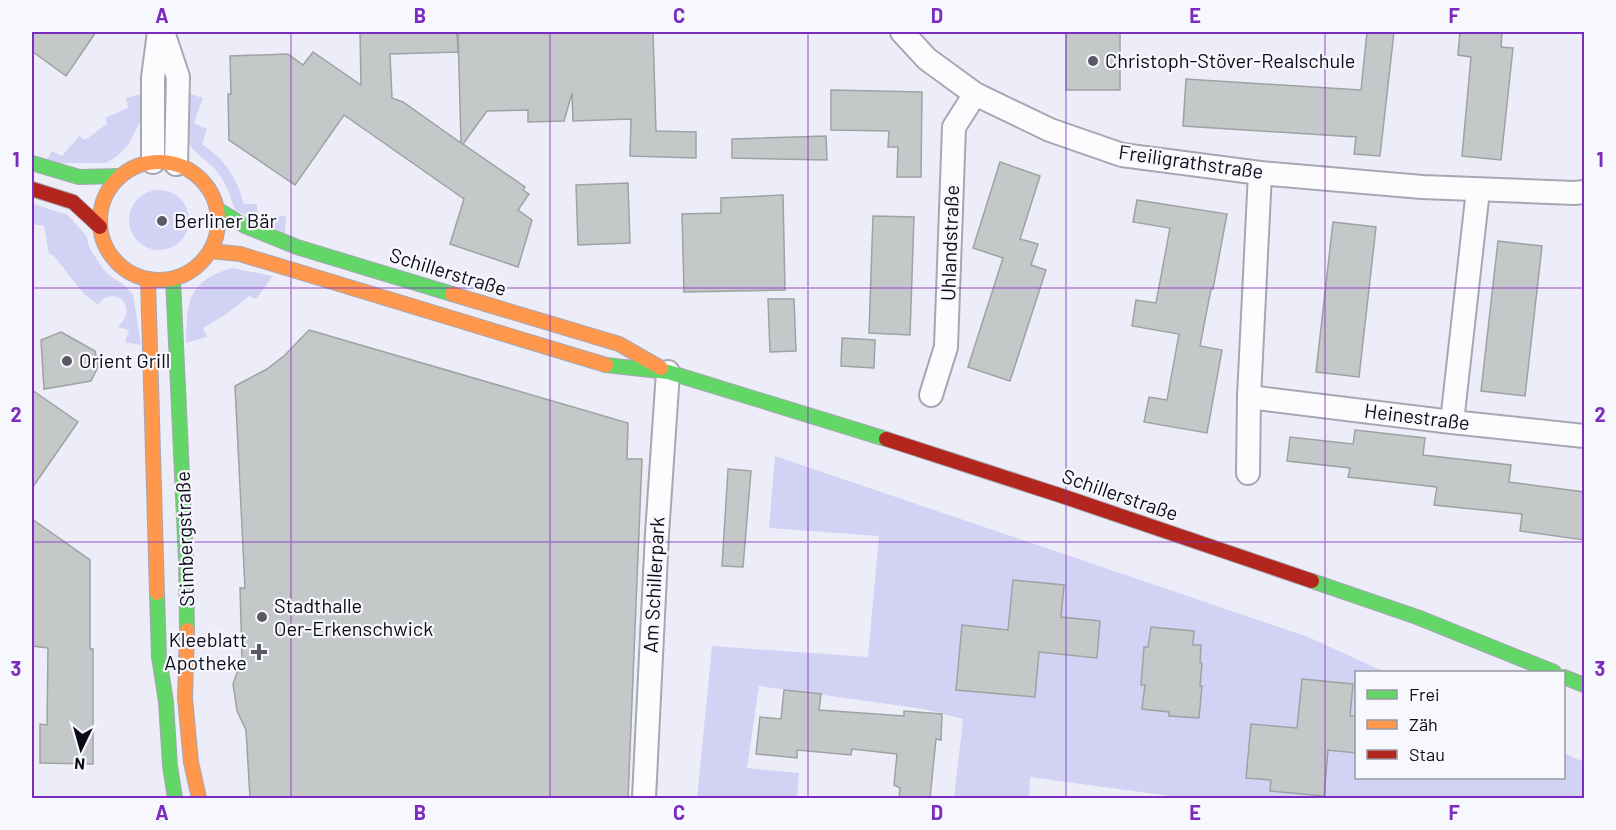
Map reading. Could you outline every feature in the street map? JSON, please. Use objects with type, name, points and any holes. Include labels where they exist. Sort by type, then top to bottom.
[{"type":"main road","points":[[153,162],[176,164],[193,172],[212,194],[217,209],[217,231],[210,251],[190,271],[173,279],[148,279],[128,272],[114,260],[104,245],[100,214],[107,192],[120,176],[133,168],[153,162]]},
{"type":"main road","points":[[32,163],[79,177],[120,176]]},
{"type":"main road","points":[[32,189],[74,202],[100,227]]},
{"type":"main road","name":"Schillerstraße","points":[[217,209],[245,226],[297,247],[619,344],[668,372]]},
{"type":"main road","name":"Schillerstraße","points":[[210,251],[240,254],[612,368],[668,372],[816,417],[1062,496],[1417,617],[1552,671]]},
{"type":"main road","name":"Stimbergstraße","points":[[148,279],[159,657],[166,702],[170,766],[175,798]]},
{"type":"main road","name":"Stimbergstraße","points":[[173,279],[186,561],[187,656],[184,698],[191,762],[199,798]]},
{"type":"main road","points":[[1565,677],[1584,685]]},
{"type":"street","points":[[153,162],[153,78],[161,32]]},
{"type":"street","points":[[161,32],[178,77],[176,164]]},
{"type":"street","name":"Freiligrathstraße","points":[[902,32],[927,59],[975,94],[1050,130],[1122,155],[1260,173],[1422,187],[1584,192]]},
{"type":"street","name":"Uhlandstraße","points":[[931,395],[946,347],[954,127],[975,94]]},
{"type":"street","points":[[1248,473],[1249,397],[1260,173]]},
{"type":"street","points":[[1452,422],[1478,190]]},
{"type":"street","name":"Am Schillerpark","points":[[644,798],[657,534],[668,372]]},
{"type":"street","name":"Heinestraße","points":[[1249,397],[1584,436]]},
{"type":"shaded area","points":[[144,93],[142,118],[129,144],[116,157],[106,163],[45,163],[52,151],[62,156],[79,136],[85,140],[107,124],[105,118],[128,108],[126,98]]},
{"type":"shaded area","points":[[187,93],[203,98],[194,123],[207,129],[202,144],[229,170],[244,204],[257,204],[258,218],[286,216],[285,234],[235,210],[227,188],[218,173],[190,145],[186,127]]},
{"type":"shaded area","points":[[159,190],[176,195],[184,203],[189,220],[184,237],[176,245],[159,250],[142,245],[134,237],[129,220],[134,203],[142,195]]},
{"type":"shaded area","points":[[34,204],[68,215],[87,237],[89,247],[103,269],[133,294],[141,345],[125,342],[129,330],[118,327],[126,315],[125,304],[122,300],[118,297],[108,297],[98,305],[84,294],[54,256],[49,254],[44,226],[33,224]]},
{"type":"shaded area","points":[[232,268],[273,276],[256,299],[249,296],[225,315],[203,328],[207,337],[186,343],[192,295],[206,280]]},
{"type":"shaded area","points":[[775,456],[1308,637],[1383,671],[1355,671],[1355,779],[1565,779],[1565,753],[1584,762],[1584,798],[1178,798],[1030,777],[1029,798],[954,798],[963,719],[924,709],[759,686],[747,768],[799,773],[797,798],[697,798],[712,646],[868,657],[879,536],[769,528]]},
{"type":"building","points":[[32,32],[96,32],[66,76],[32,51]]},
{"type":"building","points":[[360,32],[457,32],[458,52],[390,54],[392,98],[403,102],[461,143],[458,32],[653,32],[656,131],[696,132],[696,158],[630,156],[631,119],[573,121],[572,93],[564,121],[528,122],[528,110],[487,111],[463,144],[525,187],[523,190],[529,194],[518,210],[532,220],[518,267],[450,244],[464,199],[344,115],[295,185],[229,140],[230,56],[288,54],[303,65],[313,52],[361,85]]},
{"type":"building","name":"Christoph-Stöver-Realschule","points":[[1066,32],[1120,32],[1120,90],[1066,90]]},
{"type":"building","points":[[1367,32],[1394,32],[1380,156],[1354,154],[1356,137],[1183,126],[1186,79],[1361,90]]},
{"type":"building","points":[[1460,32],[1502,32],[1501,47],[1513,48],[1501,160],[1462,156],[1471,57],[1458,55]]},
{"type":"building","points":[[831,90],[922,92],[921,177],[897,177],[898,147],[888,147],[889,131],[831,130]]},
{"type":"building","points":[[826,136],[827,160],[732,158],[732,139]]},
{"type":"building","points":[[1000,162],[1040,176],[1020,239],[1038,244],[1031,265],[1046,270],[1010,381],[968,367],[1003,258],[973,248]]},
{"type":"building","points":[[628,183],[630,243],[578,245],[576,185]]},
{"type":"building","points":[[783,195],[785,290],[684,292],[682,214],[721,213],[721,198]]},
{"type":"building","points":[[1137,200],[1227,214],[1200,346],[1222,350],[1207,433],[1144,422],[1149,397],[1167,400],[1179,334],[1132,326],[1136,300],[1156,303],[1170,228],[1133,222]]},
{"type":"building","points":[[873,216],[914,217],[910,335],[869,333]]},
{"type":"building","points":[[1333,222],[1376,227],[1359,377],[1316,372]]},
{"type":"building","points":[[1498,241],[1542,246],[1525,396],[1481,391]]},
{"type":"building","points":[[768,299],[794,299],[796,351],[770,352]]},
{"type":"building","points":[[309,330],[628,423],[627,459],[642,459],[628,798],[250,798],[246,730],[237,711],[233,684],[242,659],[240,588],[245,588],[235,386],[267,369],[285,355]]},
{"type":"building","points":[[61,332],[95,351],[98,367],[91,381],[44,389],[41,340]]},
{"type":"building","points":[[842,338],[875,340],[874,368],[841,366]]},
{"type":"building","points":[[32,390],[78,422],[32,488]]},
{"type":"building","points":[[1355,430],[1425,438],[1423,455],[1511,465],[1509,482],[1584,492],[1584,540],[1520,531],[1522,514],[1434,505],[1437,487],[1348,477],[1350,468],[1287,461],[1290,437],[1353,444]]},
{"type":"building","points":[[728,469],[751,471],[743,567],[722,566]]},
{"type":"building","points":[[32,519],[90,560],[93,764],[40,763],[40,724],[47,725],[48,648],[32,646]]},
{"type":"building","points":[[1013,580],[1064,585],[1061,617],[1100,621],[1097,658],[1039,652],[1035,697],[956,690],[962,625],[1008,630]]},
{"type":"building","points":[[1151,627],[1194,631],[1193,645],[1201,645],[1200,686],[1202,686],[1199,718],[1169,716],[1169,712],[1142,709],[1145,685],[1141,685],[1144,647],[1148,647]]},
{"type":"building","points":[[1302,679],[1353,684],[1350,716],[1355,716],[1355,753],[1328,750],[1324,796],[1270,791],[1271,780],[1246,778],[1251,724],[1297,728]]},
{"type":"building","points":[[784,690],[821,694],[819,710],[904,716],[904,711],[942,714],[941,740],[936,739],[930,798],[899,798],[900,788],[894,785],[897,754],[852,749],[851,755],[797,750],[797,758],[756,754],[760,717],[781,719]]},
{"type":"traffic: fast","points":[[32,163],[79,177],[120,176]]},
{"type":"traffic: fast","points":[[217,209],[245,226],[297,247],[452,294]]},
{"type":"traffic: fast","points":[[173,279],[187,630]]},
{"type":"traffic: fast","points":[[606,365],[668,372],[886,439]]},
{"type":"traffic: fast","points":[[1312,581],[1417,617],[1552,671]]},
{"type":"traffic: fast","points":[[157,593],[159,657],[166,702],[170,766],[175,798]]},
{"type":"traffic: fast","points":[[1565,677],[1584,685]]},
{"type":"traffic: slow","points":[[159,162],[181,167],[201,179],[213,199],[218,221],[213,243],[201,263],[181,275],[159,280],[137,275],[117,263],[105,243],[100,221],[105,199],[117,179],[137,167],[159,162]]},
{"type":"traffic: slow","points":[[210,251],[240,254],[606,365]]},
{"type":"traffic: slow","points":[[148,279],[157,593]]},
{"type":"traffic: slow","points":[[452,294],[619,344],[661,368]]},
{"type":"traffic: slow","points":[[187,630],[185,698],[191,762],[199,798]]},
{"type":"traffic: jam","points":[[32,189],[73,202],[100,227]]},
{"type":"traffic: jam","points":[[886,439],[1312,581]]},
{"type":"place","name":"Christoph-Stöver-Realschule","points":[[1093,61]]},
{"type":"place","name":"Berliner Bär","points":[[162,221]]},
{"type":"place","name":"Orient Grill","points":[[67,361]]},
{"type":"place","name":"Stadthalle Oer-Erkenschwick","points":[[262,617]]},
{"type":"place","name":"Kleeblatt Apotheke","points":[[259,652]]}]
